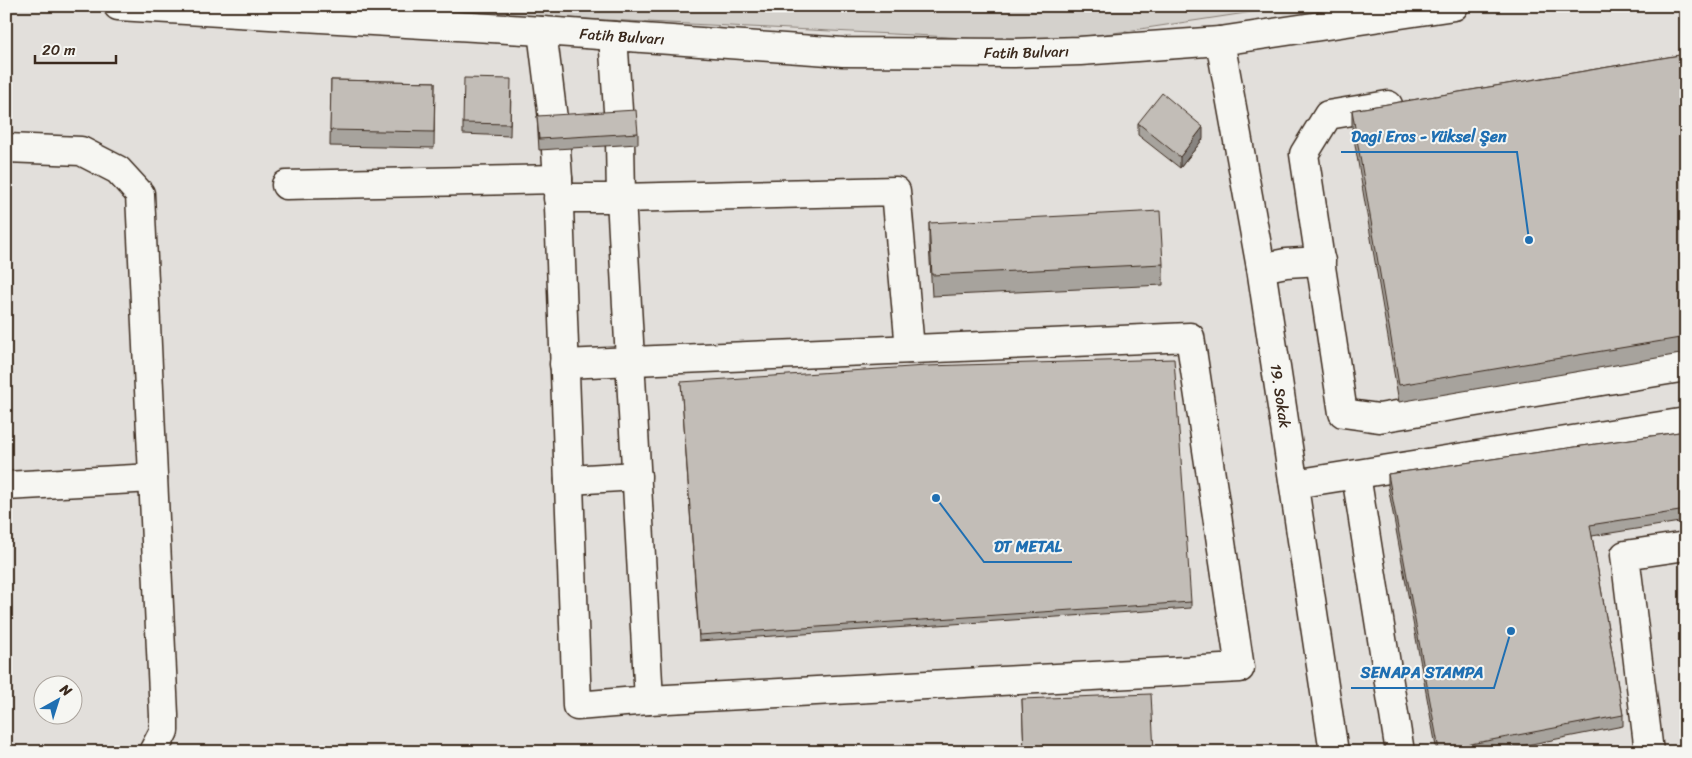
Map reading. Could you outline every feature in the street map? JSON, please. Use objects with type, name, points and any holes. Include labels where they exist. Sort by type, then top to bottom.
[{"type":"main road","name":"Fatih Bulvarı","points":[[118,6],[542,31],[843,52],[1014,53],[1127,48],[1220,41],[1454,6]]},
{"type":"main road","points":[[542,31],[555,135],[558,188],[564,364],[578,706],[649,700],[1240,668],[1190,337],[564,364]]},
{"type":"main road","points":[[613,36],[649,700]]},
{"type":"main road","name":"19. Sokak","points":[[1220,41],[1261,268],[1334,752]]},
{"type":"main road","points":[[1415,100],[1328,115],[1304,154],[1343,413],[1379,418],[1686,367]]},
{"type":"main road","points":[[6,148],[81,151],[118,170],[140,194],[164,715],[164,731],[153,752]]},
{"type":"main road","points":[[286,185],[558,188],[621,198],[896,191],[910,349]]},
{"type":"main road","points":[[1261,268],[1286,263],[1321,261]]},
{"type":"main road","points":[[1294,484],[1686,422]]},
{"type":"main road","points":[[1356,475],[1400,752]]},
{"type":"main road","points":[[569,480],[636,476]]},
{"type":"main road","points":[[6,486],[153,478]]},
{"type":"main road","points":[[1649,752],[1625,555],[1686,546]]},
{"type":"shaded area","points":[[6,6],[1686,6],[1686,752],[6,752]]},
{"type":"shaded area","points":[[363,6],[1292,6],[1107,34],[1008,41]]},
{"type":"building","points":[[1686,54],[1686,337],[1399,385],[1352,110]]},
{"type":"building","points":[[464,78],[511,79],[510,124],[463,123]]},
{"type":"building","points":[[331,80],[435,82],[434,132],[330,130]]},
{"type":"building","points":[[1162,93],[1203,127],[1180,157],[1138,123]]},
{"type":"building","points":[[636,110],[638,133],[539,139],[537,116]]},
{"type":"building","points":[[1160,211],[1163,264],[932,275],[929,223]]},
{"type":"building","points":[[1174,359],[1191,602],[699,635],[681,382],[926,366]]},
{"type":"building","points":[[1686,431],[1686,510],[1590,525],[1623,715],[1439,750],[1388,474]]},
{"type":"building","points":[[1151,694],[1154,752],[1024,752],[1022,699]]},
{"type":"place","name":"Dagi Eros - Yüksel Şen","points":[[1529,240]]},
{"type":"place","name":"DT METAL","points":[[936,498]]},
{"type":"place","name":"SENAPA STAMPA","points":[[1511,631]]}]
